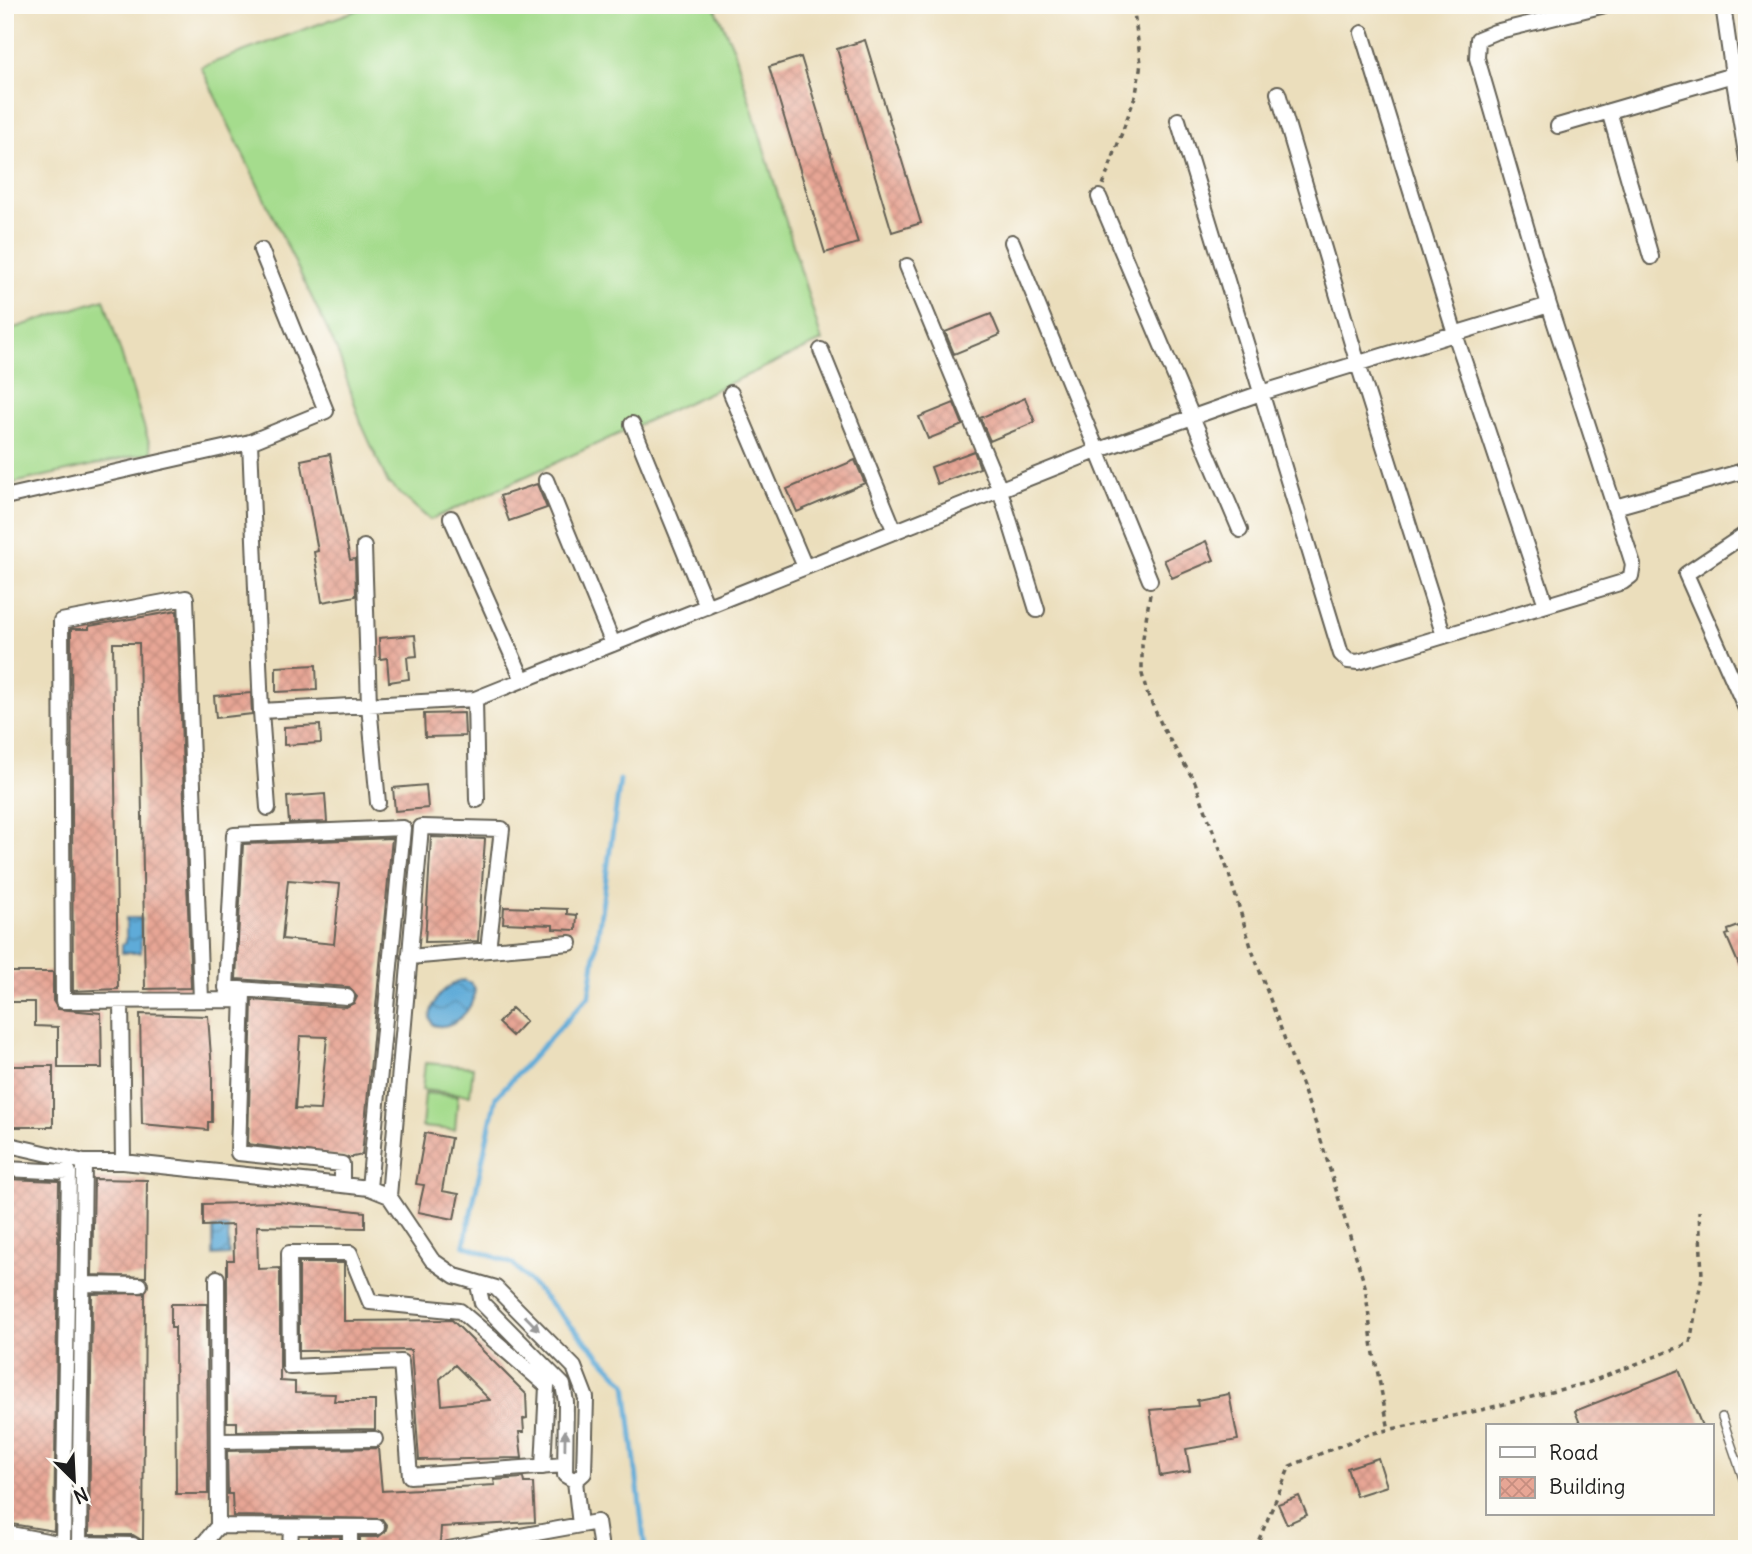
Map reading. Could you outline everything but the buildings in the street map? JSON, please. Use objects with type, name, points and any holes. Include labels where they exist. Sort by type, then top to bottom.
[{"type":"street","points":[[1178,120],[1341,653],[1348,662],[1358,662],[1623,582],[1631,576],[1633,564],[1549,305],[1477,58],[1478,39],[1496,32],[1605,5]]},
{"type":"street","points":[[1723,5],[1747,159]]},
{"type":"street","points":[[1363,33],[1455,334],[1546,605]]},
{"type":"street","points":[[1558,126],[1733,75]]},
{"type":"street","points":[[1278,93],[1357,364],[1444,636]]},
{"type":"street","points":[[1609,111],[1651,257]]},
{"type":"street","points":[[1098,197],[1240,530]]},
{"type":"street","points":[[1012,242],[1150,580]]},
{"type":"street","points":[[5,497],[250,442],[326,411],[261,250]]},
{"type":"street","points":[[907,266],[1000,490],[1037,610]]},
{"type":"street","points":[[261,712],[475,699],[1098,450],[1261,393],[1549,305]]},
{"type":"street","points":[[821,350],[895,532]]},
{"type":"street","points":[[731,393],[805,567]]},
{"type":"street","points":[[632,424],[707,607]]},
{"type":"street","points":[[250,442],[261,712],[268,808]]},
{"type":"street","points":[[1615,507],[1747,470]]},
{"type":"street","points":[[546,481],[613,644]]},
{"type":"street","points":[[451,518],[523,680]]},
{"type":"street","points":[[1747,533],[1686,574],[1747,711]]},
{"type":"street","points":[[364,547],[369,705],[378,803]]},
{"type":"street","points":[[201,1000],[186,598],[61,621],[63,1001],[201,1000],[243,995],[347,998]]},
{"type":"street","points":[[475,699],[477,800]]},
{"type":"street","points":[[389,1196],[421,827],[502,829],[488,950]]},
{"type":"street","points":[[243,995],[226,988],[234,835],[403,828],[369,1188]]},
{"type":"street","points":[[409,957],[570,943]]},
{"type":"street","points":[[243,995],[238,1153],[342,1164],[342,1185]]},
{"type":"street","points":[[121,1001],[123,1162]]},
{"type":"street","points":[[5,1144],[84,1162],[123,1162],[369,1188],[389,1196],[432,1260],[455,1276],[478,1285],[496,1288],[574,1367],[582,1381],[586,1398],[584,1473],[575,1481]]},
{"type":"street","points":[[84,1162],[79,1544],[133,1545]]},
{"type":"street","points":[[5,1169],[69,1172],[63,1544],[5,1533]]},
{"type":"street","points":[[543,1467],[547,1386],[460,1311],[370,1302],[351,1254],[289,1253],[290,1367],[401,1362],[410,1476],[543,1467],[565,1465]]},
{"type":"street","points":[[199,1549],[218,1526],[217,1278]]},
{"type":"street","points":[[82,1284],[140,1284]]},
{"type":"street","points":[[478,1285],[482,1303],[563,1385],[566,1402],[565,1475],[575,1481]]},
{"type":"street","points":[[218,1441],[375,1439]]},
{"type":"street","points":[[575,1481],[580,1525]]},
{"type":"street","points":[[448,1549],[597,1522],[601,1549]]},
{"type":"street","points":[[218,1526],[377,1527]]},
{"type":"street","points":[[290,1549],[291,1527]]},
{"type":"street","points":[[349,1527],[350,1549]]},
{"type":"lane","points":[[1722,1417],[1747,1490]]},
{"type":"path","points":[[1098,197],[1136,94],[1141,62],[1133,5]]},
{"type":"path","points":[[1150,580],[1142,644],[1142,674],[1147,693],[1164,730],[1195,782],[1325,1152],[1365,1286],[1373,1349],[1389,1430]]},
{"type":"path","points":[[1255,1549],[1290,1466],[1368,1434],[1481,1410],[1590,1381],[1690,1343],[1702,1276],[1699,1211]]},
{"type":"green space","points":[[371,5],[714,5],[734,49],[822,341],[430,520],[388,483],[361,423],[337,350],[201,67]]},
{"type":"green space","points":[[104,299],[152,452],[5,485],[5,331]]},
{"type":"green space","points":[[425,1063],[473,1067],[470,1095],[422,1090]]},
{"type":"green space","points":[[425,1093],[458,1096],[455,1130],[422,1127]]},
{"type":"water","points":[[126,918],[141,918],[141,953],[122,953],[122,944],[126,943]]},
{"type":"water","points":[[464,980],[471,983],[475,990],[471,1005],[455,1022],[433,1025],[431,1011],[437,999],[451,985]]},
{"type":"water","points":[[228,1227],[229,1255],[213,1256],[213,1228]]},
{"type":"waterway","points":[[620,780],[589,996],[496,1097],[464,1245],[513,1264],[626,1384],[645,1549]]}]
